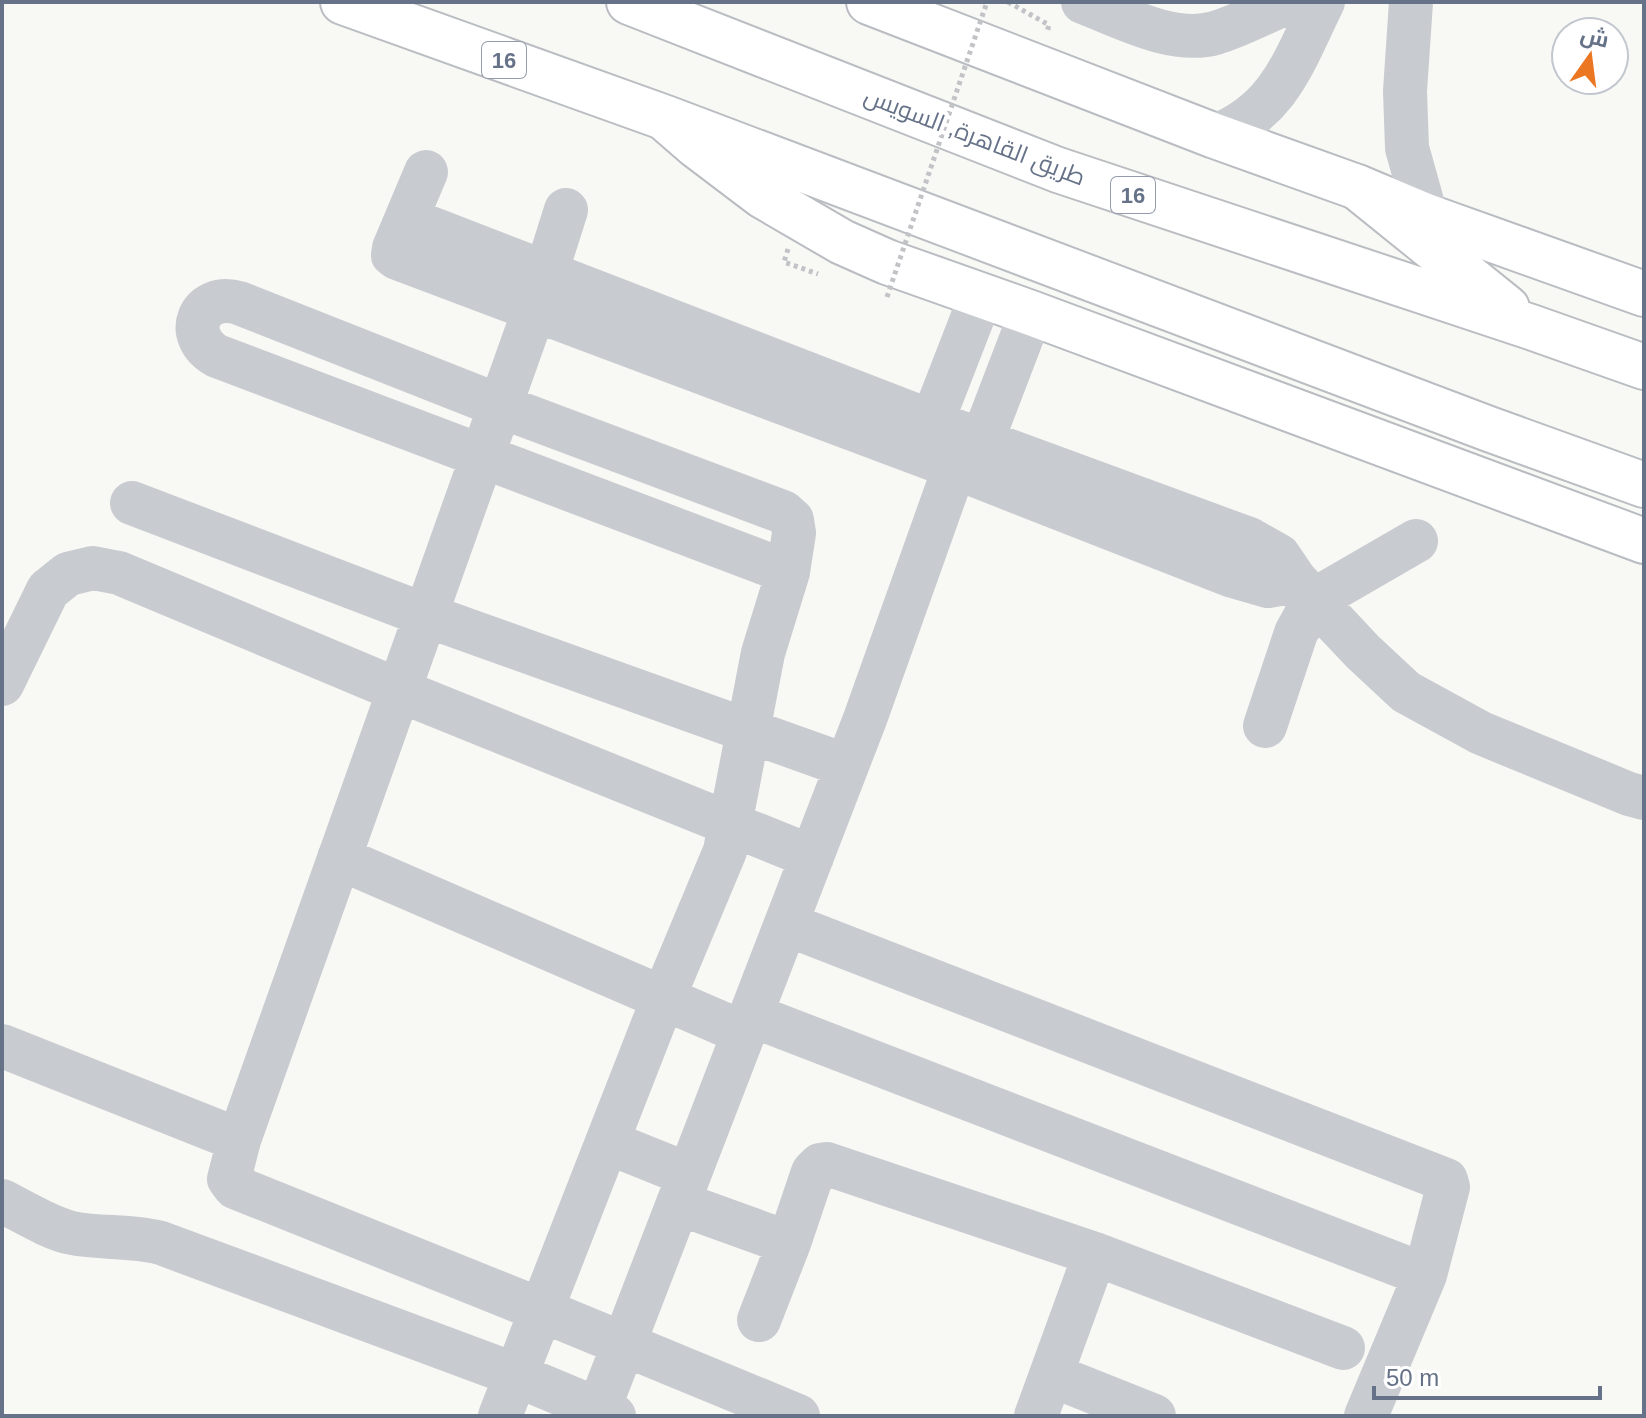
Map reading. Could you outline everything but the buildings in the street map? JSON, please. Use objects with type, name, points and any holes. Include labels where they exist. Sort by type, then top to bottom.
[{"type":"main road","name":"16","points":[[343,2],[666,118],[1644,485]]},
{"type":"main road","name":"طريق القاهرة, السويس","points":[[629,2],[1058,170],[1644,367]]},
{"type":"main road","name":"16","points":[[869,2],[1426,216],[1644,294]]},
{"type":"main road","name":"16","points":[[666,118],[729,172],[798,218],[887,262],[1644,541]]},
{"type":"main road","name":"16","points":[[1357,187],[1531,327]]},
{"type":"street","points":[[1411,2],[1405,91],[1407,148],[1426,216]]},
{"type":"street","points":[[1066,13],[1192,37],[1214,33],[1285,4],[1311,3],[1285,77],[1274,95],[1246,120],[1215,136]]},
{"type":"street","points":[[426,172],[393,252],[397,258],[540,290],[958,441],[1230,575],[1268,586],[1305,591],[1416,541]]},
{"type":"street","points":[[566,210],[500,406],[239,1140],[229,1179],[235,1187],[798,1416]]},
{"type":"street","points":[[2,1201],[66,1232],[133,1237],[161,1243],[516,1375],[603,1414],[624,1344],[847,766],[958,441],[981,296]]},
{"type":"street","points":[[500,1416],[663,999],[725,851],[763,653],[788,572],[794,533],[792,520],[783,512],[500,406],[239,303],[221,300],[212,303],[200,316],[198,335],[208,351],[217,356],[788,572]]},
{"type":"street","points":[[958,441],[1031,313]]},
{"type":"street","points":[[132,503],[425,615],[847,766]]},
{"type":"street","points":[[2,684],[48,590],[68,574],[93,568],[119,573],[398,690],[812,857]]},
{"type":"street","points":[[1265,726],[1296,633],[1305,591]]},
{"type":"street","points":[[1305,591],[1406,692],[1481,733],[1644,798]]},
{"type":"street","points":[[339,858],[663,999],[748,1024],[1425,1275]]},
{"type":"street","points":[[786,924],[1446,1180],[1448,1187],[1425,1275],[1366,1416]]},
{"type":"street","points":[[2,1046],[239,1140]]},
{"type":"street","points":[[607,1142],[684,1189],[789,1243]]},
{"type":"street","points":[[759,1320],[813,1172],[820,1165],[827,1164],[1095,1254],[1343,1348]]},
{"type":"street","points":[[1036,1416],[1095,1254]]},
{"type":"street","points":[[1051,1375],[1154,1416]]},
{"type":"path","points":[[887,297],[987,2]]},
{"type":"path","points":[[1008,2],[1066,13]]}]
